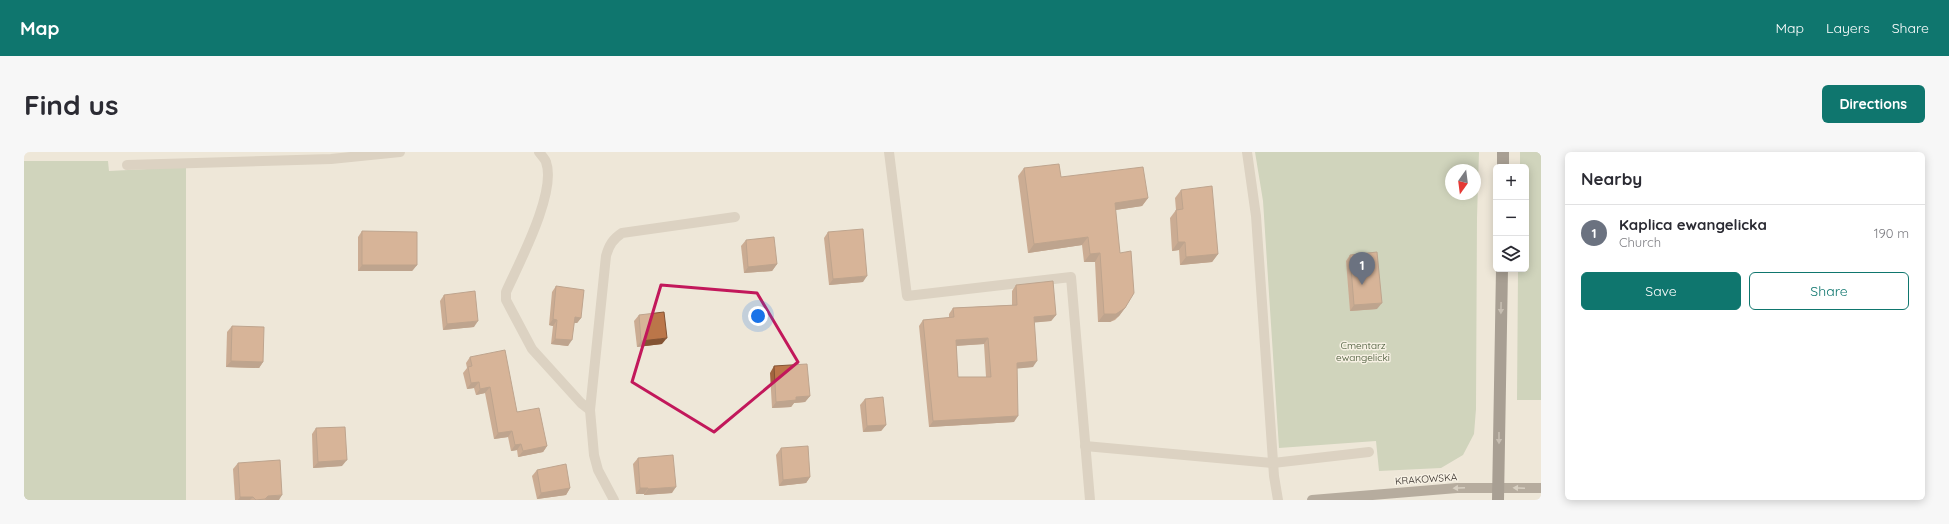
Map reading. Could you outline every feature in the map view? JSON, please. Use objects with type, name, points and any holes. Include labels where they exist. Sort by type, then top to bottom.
[{"type":"highway","points":[[1503,152],[1503,164]]},
{"type":"highway","points":[[1498,500],[1502,272]]},
{"type":"main road","name":"KRAKOWSKA","points":[[1312,500],[1457,488],[1541,488]]},
{"type":"lane","points":[[127,166],[331,159],[400,152]]},
{"type":"lane","points":[[539,152],[546,162],[548,180],[546,195],[530,237],[506,292],[506,300],[532,349],[581,403],[590,410]]},
{"type":"lane","points":[[889,152],[907,296],[1071,277],[1090,500]]},
{"type":"lane","points":[[1247,152],[1256,216],[1273,463],[1278,500]]},
{"type":"lane","points":[[614,500],[598,470],[594,455],[590,410],[606,256],[614,238],[622,233],[735,217]]},
{"type":"lane","points":[[1085,446],[1273,463],[1369,452]]},
{"type":"highlighted area","points":[[661,285],[757,293],[798,362],[714,432],[632,382]]},
{"type":"green space","name":"Cmentarz ewangelicki","points":[[1255,152],[1479,152],[1479,164],[1445,164],[1445,200],[1478,200],[1476,409],[1474,434],[1463,455],[1441,468],[1379,471],[1376,441],[1279,448],[1263,201]]},
{"type":"green space","points":[[1520,152],[1541,152],[1541,400],[1517,400],[1518,272],[1529,272],[1529,164],[1520,164]]},
{"type":"green space","points":[[24,161],[108,161],[109,171],[186,167],[186,500],[24,500]]},
{"type":"building","points":[[1059,164],[1061,177],[1143,167],[1148,198],[1115,203],[1120,253],[1131,251],[1134,293],[1125,308],[1116,314],[1104,314],[1100,253],[1090,254],[1088,237],[1034,244],[1024,168]]},
{"type":"building","points":[[1212,186],[1218,254],[1186,257],[1185,242],[1178,242],[1176,210],[1183,209],[1181,190]]},
{"type":"building","points":[[863,229],[867,276],[833,279],[828,232]]},
{"type":"building","points":[[362,231],[417,232],[417,265],[362,265]]},
{"type":"building","points":[[774,237],[777,264],[748,267],[746,240]]},
{"type":"building","points":[[1377,252],[1382,303],[1354,305],[1350,255]]},
{"type":"building","points":[[1053,281],[1056,315],[1034,317],[1037,361],[1017,363],[1018,416],[933,421],[923,320],[954,317],[953,308],[1017,305],[1016,285]],"holes":[[[988,338],[991,377],[958,377],[956,340]]]},
{"type":"building","points":[[556,286],[584,290],[581,318],[575,317],[572,340],[555,339],[557,320],[553,319]]},
{"type":"building","points":[[475,291],[478,321],[447,324],[444,295]]},
{"type":"building","points":[[664,312],[667,338],[641,341],[639,315]]},
{"type":"building","points":[[232,326],[264,327],[263,362],[231,361]]},
{"type":"building","points":[[505,350],[517,412],[539,408],[547,446],[523,451],[521,444],[515,445],[512,431],[498,433],[490,387],[480,389],[479,382],[471,383],[468,367],[472,366],[470,357]]},
{"type":"building","points":[[807,364],[810,396],[796,397],[796,400],[776,402],[774,366]]},
{"type":"building","points":[[883,397],[886,425],[867,426],[865,399]]},
{"type":"building","points":[[345,427],[347,460],[318,462],[316,428]]},
{"type":"building","points":[[808,446],[810,477],[783,480],[781,448]]},
{"type":"building","points":[[673,455],[676,487],[648,489],[640,488],[638,458]]},
{"type":"building","points":[[280,460],[282,495],[268,496],[265,499],[256,500],[253,497],[240,497],[238,463]]},
{"type":"building","points":[[566,464],[570,488],[541,493],[537,470]]},
{"type":"place","name":"Kaplica ewangelicka","points":[[1362,285]]}]
